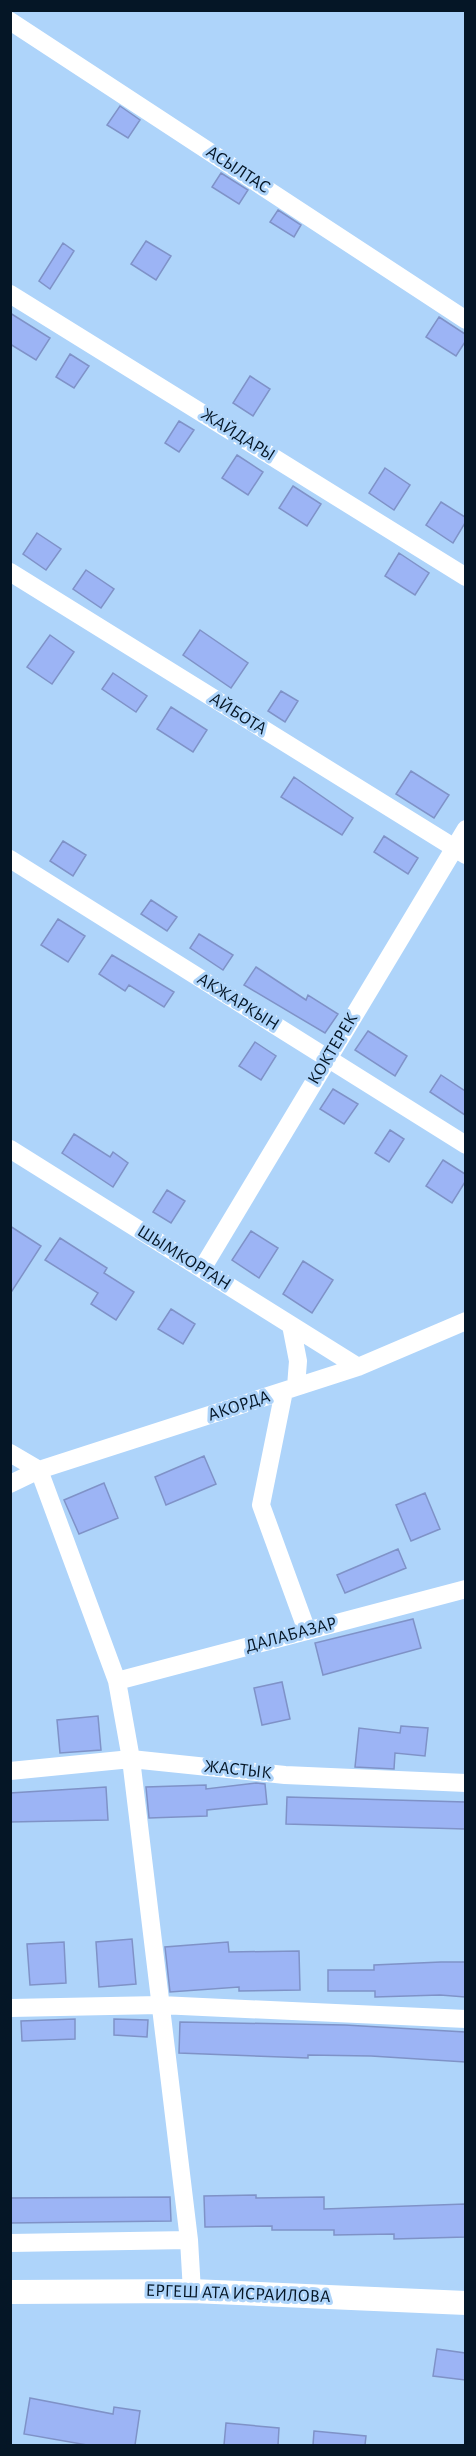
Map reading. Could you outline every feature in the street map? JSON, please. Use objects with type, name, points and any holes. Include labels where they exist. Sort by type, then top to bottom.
[{"type":"main road","name":"ЕРГЕШ АТА ИСРАИЛОВА","points":[[10,2292],[192,2291],[465,2303]]},
{"type":"street","name":"АСЫЛТАС","points":[[10,21],[465,320]]},
{"type":"street","name":"ЖАЙДАРЫ","points":[[10,294],[465,577]]},
{"type":"street","name":"АЙБОТА","points":[[10,572],[459,851]]},
{"type":"street","name":"КОКТЕРЕК","points":[[202,1269],[327,1058],[459,851],[465,829]]},
{"type":"street","name":"АКЖАРКЫН","points":[[10,860],[465,1145]]},
{"type":"street","name":"ШЫМКОРГАН","points":[[10,1149],[358,1367]]},
{"type":"street","name":"АКОРДА","points":[[10,1484],[39,1470],[358,1367],[465,1321]]},
{"type":"street","points":[[291,1325],[298,1361],[261,1505],[307,1631]]},
{"type":"street","points":[[10,1453],[39,1470],[117,1681],[130,1759],[189,2240],[192,2291]]},
{"type":"street","name":"ДАЛАБАЗАР","points":[[117,1681],[465,1589]]},
{"type":"street","name":"ЖАСТЫК","points":[[10,1771],[130,1759],[285,1775],[465,1783]]},
{"type":"street","points":[[10,2008],[160,2005],[465,2019]]},
{"type":"street","points":[[10,2243],[189,2240]]},
{"type":"building","points":[[120,106],[140,120],[128,138],[107,125]]},
{"type":"building","points":[[221,173],[248,190],[239,204],[212,187]]},
{"type":"building","points":[[278,210],[301,225],[294,237],[270,222]]},
{"type":"building","points":[[146,241],[171,256],[156,280],[131,264]]},
{"type":"building","points":[[63,243],[74,251],[50,289],[39,281]]},
{"type":"building","points":[[10,313],[50,338],[36,360],[10,344]]},
{"type":"building","points":[[439,317],[465,334],[465,342],[456,356],[426,337]]},
{"type":"building","points":[[70,354],[89,366],[74,388],[56,377]]},
{"type":"building","points":[[250,376],[270,389],[253,416],[233,403]]},
{"type":"building","points":[[179,421],[194,430],[179,452],[165,443]]},
{"type":"building","points":[[237,455],[263,472],[248,495],[222,478]]},
{"type":"building","points":[[385,468],[410,485],[394,510],[369,493]]},
{"type":"building","points":[[293,486],[321,504],[307,526],[279,508]]},
{"type":"building","points":[[441,502],[465,517],[465,523],[453,543],[426,525]]},
{"type":"building","points":[[37,533],[61,549],[46,570],[23,554]]},
{"type":"building","points":[[399,553],[429,573],[415,595],[385,576]]},
{"type":"building","points":[[86,570],[114,589],[101,608],[73,589]]},
{"type":"building","points":[[200,630],[248,663],[231,688],[183,655]]},
{"type":"building","points":[[50,635],[74,652],[52,684],[27,667]]},
{"type":"building","points":[[113,673],[147,696],[136,712],[102,689]]},
{"type":"building","points":[[281,691],[298,701],[285,722],[268,711]]},
{"type":"building","points":[[171,707],[207,730],[193,752],[157,729]]},
{"type":"building","points":[[411,771],[449,795],[434,818],[396,794]]},
{"type":"building","points":[[294,777],[353,818],[342,835],[281,797]]},
{"type":"building","points":[[384,836],[418,858],[408,874],[374,852]]},
{"type":"building","points":[[63,841],[86,855],[73,876],[50,861]]},
{"type":"building","points":[[151,900],[177,917],[167,931],[141,914]]},
{"type":"building","points":[[58,919],[85,936],[68,962],[41,945]]},
{"type":"building","points":[[199,934],[233,955],[223,970],[190,948]]},
{"type":"building","points":[[112,955],[174,992],[164,1007],[129,985],[125,991],[99,974]]},
{"type":"building","points":[[256,967],[306,1000],[308,995],[338,1014],[325,1033],[244,985]]},
{"type":"building","points":[[368,1031],[407,1056],[395,1076],[355,1050]]},
{"type":"building","points":[[255,1042],[276,1056],[261,1080],[239,1066]]},
{"type":"building","points":[[441,1075],[465,1091],[465,1115],[430,1092]]},
{"type":"building","points":[[333,1089],[358,1104],[344,1124],[320,1109]]},
{"type":"building","points":[[390,1130],[404,1139],[389,1162],[375,1153]]},
{"type":"building","points":[[74,1134],[110,1157],[113,1152],[128,1163],[113,1187],[62,1153]]},
{"type":"building","points":[[443,1160],[465,1174],[465,1182],[452,1203],[426,1186]]},
{"type":"building","points":[[167,1190],[185,1201],[171,1223],[153,1212]]},
{"type":"building","points":[[10,1226],[41,1246],[10,1294]]},
{"type":"building","points":[[251,1231],[278,1248],[259,1278],[232,1260]]},
{"type":"building","points":[[60,1238],[107,1268],[104,1273],[134,1292],[116,1320],[91,1304],[98,1293],[45,1260]]},
{"type":"building","points":[[303,1261],[333,1280],[312,1313],[283,1294]]},
{"type":"building","points":[[171,1309],[195,1324],[183,1344],[158,1329]]},
{"type":"building","points":[[204,1456],[216,1484],[166,1505],[155,1477]]},
{"type":"building","points":[[104,1483],[118,1518],[79,1534],[64,1500]]},
{"type":"building","points":[[425,1493],[440,1529],[411,1541],[396,1505]]},
{"type":"building","points":[[398,1549],[406,1568],[345,1593],[337,1575]]},
{"type":"building","points":[[413,1619],[421,1648],[323,1675],[315,1643]]},
{"type":"building","points":[[282,1682],[290,1719],[262,1725],[254,1688]]},
{"type":"building","points":[[98,1716],[101,1750],[60,1753],[57,1720]]},
{"type":"building","points":[[401,1726],[428,1728],[425,1756],[395,1753],[394,1769],[355,1767],[359,1728],[400,1733]]},
{"type":"building","points":[[265,1784],[267,1804],[207,1810],[207,1816],[149,1818],[146,1787],[206,1785],[206,1789]]},
{"type":"building","points":[[106,1787],[108,1820],[10,1822],[10,1793]]},
{"type":"building","points":[[287,1797],[465,1802],[465,1829],[286,1824]]},
{"type":"building","points":[[132,1939],[136,1984],[99,1987],[96,1942]]},
{"type":"building","points":[[64,1942],[66,1983],[30,1985],[27,1944]]},
{"type":"building","points":[[228,1942],[229,1952],[299,1951],[300,1990],[239,1991],[239,1987],[170,1992],[165,1947]]},
{"type":"building","points":[[465,1962],[465,1997],[440,1995],[375,1997],[375,1991],[328,1991],[328,1970],[374,1970],[374,1965]]},
{"type":"building","points":[[75,2019],[75,2039],[22,2041],[21,2021]]},
{"type":"building","points":[[114,2019],[148,2020],[147,2037],[114,2035]]},
{"type":"building","points":[[180,2022],[345,2025],[465,2032],[465,2062],[371,2056],[308,2055],[308,2058],[179,2053]]},
{"type":"building","points":[[256,2195],[256,2198],[324,2197],[324,2209],[465,2204],[465,2237],[394,2239],[394,2234],[334,2235],[334,2230],[272,2230],[272,2226],[205,2227],[204,2196]]},
{"type":"building","points":[[170,2197],[171,2221],[10,2223],[10,2198]]},
{"type":"building","points":[[437,2349],[465,2353],[465,2380],[433,2376]]},
{"type":"building","points":[[30,2398],[113,2414],[114,2407],[140,2411],[135,2445],[87,2445],[24,2434]]},
{"type":"building","points":[[226,2423],[279,2428],[278,2445],[224,2445]]},
{"type":"building","points":[[314,2431],[366,2436],[365,2445],[313,2445]]}]
